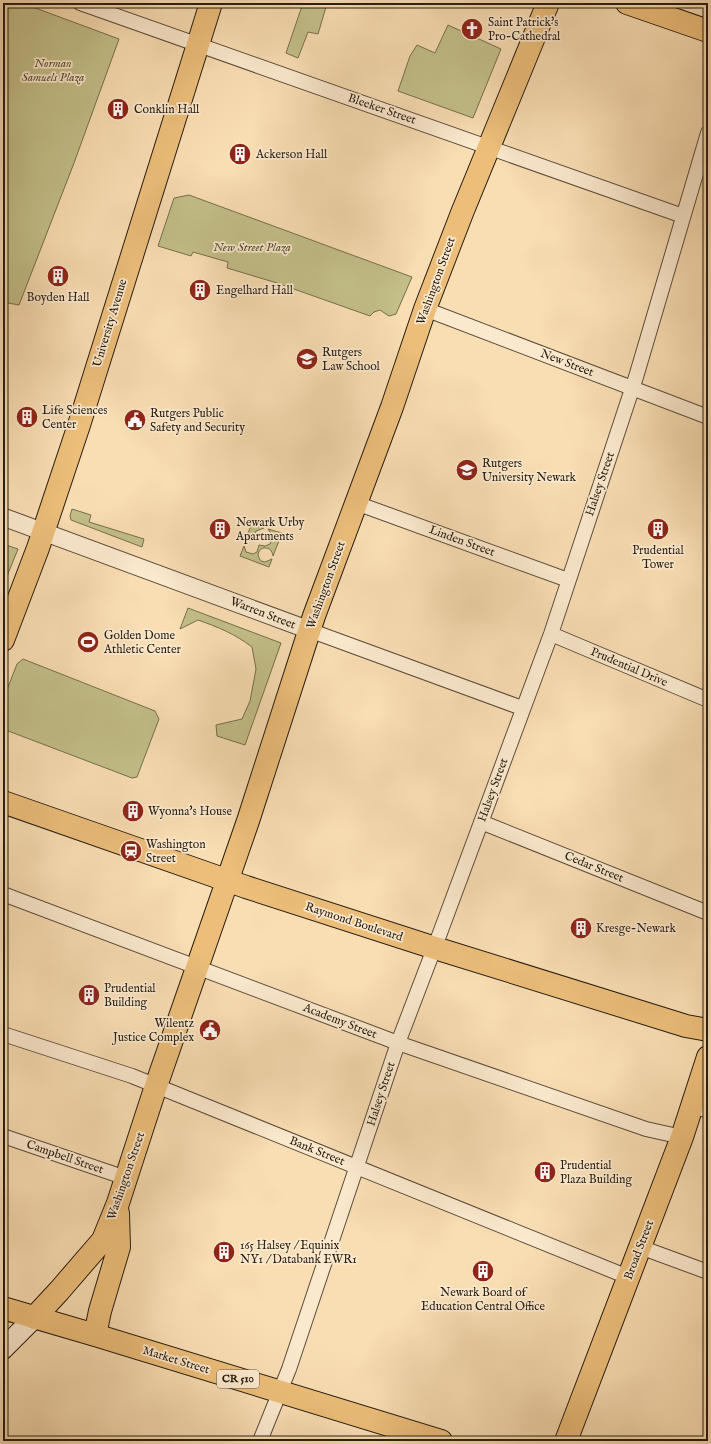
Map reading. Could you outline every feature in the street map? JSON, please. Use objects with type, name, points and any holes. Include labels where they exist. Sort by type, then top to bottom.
[{"type":"main road","name":"University Avenue","points":[[3,640],[43,531],[79,426],[211,3]]},
{"type":"main road","name":"Washington Street","points":[[3,1349],[70,1280],[103,1240],[118,1203],[156,1086],[198,967],[309,630],[392,407],[425,309],[488,147],[548,3]]},
{"type":"main road","points":[[627,3],[708,31]]},
{"type":"main road","name":"Raymond Boulevard","points":[[3,802],[226,880],[435,948],[686,1026],[708,1030]]},
{"type":"main road","name":"Broad Street","points":[[566,1441],[682,1138],[700,1108],[708,1057]]},
{"type":"main road","points":[[95,1335],[100,1311],[118,1247],[118,1203]]},
{"type":"main road","name":"Market Street","points":[[3,1308],[441,1441]]},
{"type":"street","name":"Bleeker Street","points":[[80,3],[683,216]]},
{"type":"street","name":"Halsey Street","points":[[260,1441],[289,1369],[398,1043],[435,948],[522,708],[551,634],[633,388],[708,132]]},
{"type":"street","name":"New Street","points":[[425,309],[708,417]]},
{"type":"street","name":"Linden Street","points":[[356,502],[568,580]]},
{"type":"street","name":"Warren Street","points":[[3,517],[522,708]]},
{"type":"street","name":"Prudential Drive","points":[[551,634],[708,700]]},
{"type":"street","name":"Cedar Street","points":[[481,822],[708,912]]},
{"type":"street","name":"Academy Street","points":[[3,894],[398,1043],[646,1129],[682,1138]]},
{"type":"street","name":"Bank Street","points":[[3,1034],[132,1076],[628,1277]]},
{"type":"street","name":"Campbell Street","points":[[3,1136],[126,1178]]},
{"type":"street","points":[[640,1247],[708,1272]]},
{"type":"green space","name":"Norman Samuels Plaza","points":[[3,3],[22,3],[119,39],[74,163],[19,305],[3,302]]},
{"type":"green space","points":[[303,3],[313,3],[326,7],[318,34],[308,32],[298,58],[286,53]]},
{"type":"green space","points":[[448,25],[501,49],[473,118],[398,91],[410,56],[417,45],[435,53]]},
{"type":"green space","name":"New Street Plaza","points":[[189,195],[412,277],[396,314],[389,316],[380,310],[374,312],[370,316],[277,283],[227,268],[228,262],[193,252],[191,256],[158,246],[174,198]]},
{"type":"green space","points":[[72,509],[91,515],[89,522],[144,539],[142,547],[71,520],[70,516]]},
{"type":"green space","points":[[252,523],[264,528],[256,531],[254,540],[251,539],[245,541]]},
{"type":"green space","points":[[268,529],[282,533],[273,556],[271,551],[267,548],[261,549],[259,552],[258,555],[261,561],[265,562],[272,559],[269,567],[240,556],[244,546],[246,552],[253,554],[257,552],[259,545],[265,546],[270,544],[273,536]]},
{"type":"green space","points":[[3,544],[18,549],[3,586]]},
{"type":"green space","points":[[188,608],[281,643],[245,745],[217,736],[216,725],[242,719],[250,701],[256,669],[252,647],[226,631],[198,620],[180,629]]},
{"type":"green space","points":[[23,659],[155,711],[159,719],[137,777],[132,778],[3,729],[3,700],[17,664]]},
{"type":"place","name":"Saint Patrick's Pro-Cathedral","points":[[472,29]]},
{"type":"place","name":"Conklin Hall","points":[[118,109]]},
{"type":"place","name":"Ackerson Hall","points":[[240,154]]},
{"type":"place","name":"Boyden Hall","points":[[58,276]]},
{"type":"place","name":"Engelhard Hall","points":[[200,290]]},
{"type":"place","name":"Rutgers Law School","points":[[307,359]]},
{"type":"place","name":"Life Sciences Center","points":[[27,417]]},
{"type":"place","name":"Rutgers Public Safety and Security","points":[[135,420]]},
{"type":"place","name":"Rutgers University Newark","points":[[467,470]]},
{"type":"place","name":"Newark Urby Apartments","points":[[220,529]]},
{"type":"place","name":"Prudential Tower","points":[[658,529]]},
{"type":"place","name":"Golden Dome Athletic Center","points":[[88,642]]},
{"type":"place","name":"Wyonna's House","points":[[133,811]]},
{"type":"place","name":"Washington Street","points":[[131,851]]},
{"type":"place","name":"Kresge-Newark","points":[[581,928]]},
{"type":"place","name":"Prudential Building","points":[[89,995]]},
{"type":"place","name":"Wilentz Justice Complex","points":[[210,1030]]},
{"type":"place","name":"Prudential Plaza Building","points":[[545,1172]]},
{"type":"place","name":"165 Halsey / Equinix NY1 / Databank EWR1","points":[[224,1252]]},
{"type":"place","name":"Newark Board of Education Central Office","points":[[483,1271]]}]
